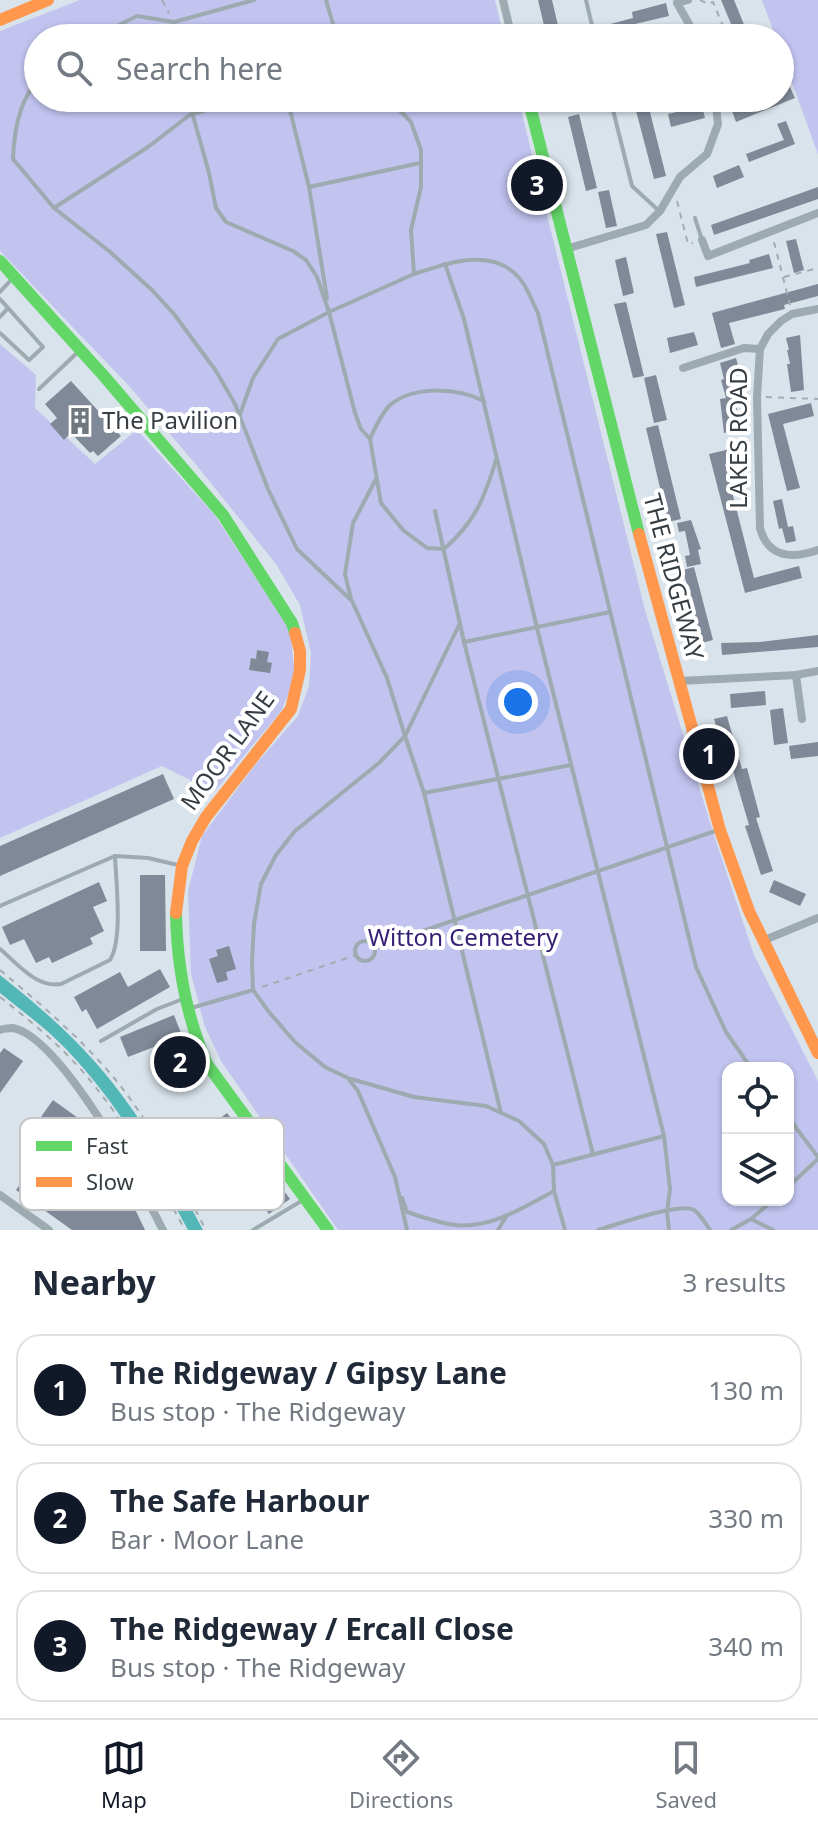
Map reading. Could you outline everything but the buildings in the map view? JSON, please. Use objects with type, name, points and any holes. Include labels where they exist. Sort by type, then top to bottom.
[{"type":"street","points":[[0,20],[48,0]]},
{"type":"street","points":[[503,0],[509,24]]},
{"type":"street","points":[[687,24],[677,3],[688,0]]},
{"type":"street","name":"THE RIDGEWAY","points":[[532,112],[720,830],[762,941],[818,1053]]},
{"type":"street","points":[[566,249],[646,225],[660,211],[680,177],[707,154],[718,124],[717,112]]},
{"type":"street","points":[[702,240],[708,256],[818,213]]},
{"type":"street","name":"MOOR LANE","points":[[0,261],[81,349],[223,515],[292,623],[300,651],[300,670],[291,709],[206,817],[192,841],[182,866],[176,912],[177,952],[195,1037],[210,1069],[246,1118]]},
{"type":"street","points":[[792,314],[818,309]]},
{"type":"street","name":"LAKES ROAD","points":[[792,314],[768,334],[760,349],[757,397],[760,528],[771,550],[780,554],[795,557],[818,551]]},
{"type":"street","points":[[683,368],[744,348],[760,349]]},
{"type":"street","points":[[679,681],[796,675],[818,671]]},
{"type":"street","points":[[796,675],[802,719]]},
{"type":"street","points":[[762,941],[818,918]]},
{"type":"street","points":[[0,1030],[11,1028],[27,1034],[57,1063],[100,1118]]},
{"type":"street","name":"MOOR LANE","points":[[284,1170],[328,1230]]},
{"type":"street","points":[[0,1195],[20,1209]]},
{"type":"street","points":[[21,1210],[49,1230]]},
{"type":"street","points":[[152,1210],[163,1230]]},
{"type":"lane","points":[[121,24],[137,16],[174,22],[254,0]]},
{"type":"lane","points":[[326,0],[333,24]]},
{"type":"lane","points":[[586,0],[592,24]]},
{"type":"lane","points":[[24,102],[14,137],[13,159],[54,208],[109,251],[174,314],[216,371],[297,549],[352,601]]},
{"type":"lane","points":[[54,208],[148,147],[191,114],[199,112]]},
{"type":"lane","points":[[290,112],[309,187],[329,312]]},
{"type":"lane","points":[[401,112],[411,122],[421,150],[421,187],[411,230],[414,274]]},
{"type":"lane","points":[[614,112],[632,186],[660,211]]},
{"type":"lane","points":[[191,114],[216,208],[226,222],[271,240],[306,260],[317,277],[355,413],[361,429],[370,439],[381,503],[403,530],[427,548],[444,549],[466,530],[485,497],[496,457]]},
{"type":"lane","points":[[309,187],[421,162]]},
{"type":"lane","points":[[695,218],[702,240]]},
{"type":"lane","points":[[239,417],[253,378],[278,339],[329,312],[414,274],[458,260],[498,262],[520,279],[538,313],[696,967],[726,1032],[747,1062]]},
{"type":"lane","points":[[445,264],[464,319],[537,628],[664,1136],[670,1189],[667,1212],[669,1230]]},
{"type":"lane","points":[[0,292],[9,283],[12,273]]},
{"type":"lane","points":[[0,299],[43,347],[29,360],[0,333]]},
{"type":"lane","points":[[0,317],[8,308]]},
{"type":"lane","points":[[39,389],[81,349]]},
{"type":"lane","points":[[370,439],[390,405],[406,397],[448,390],[469,393],[484,401]]},
{"type":"lane","points":[[377,476],[353,523],[345,574],[352,601],[387,678],[424,793],[501,1113]]},
{"type":"lane","points":[[435,511],[464,642],[593,1154]]},
{"type":"lane","points":[[464,642],[610,612]]},
{"type":"lane","points":[[460,623],[405,736],[379,763],[295,831],[276,855],[261,884],[254,924],[253,990],[295,1042],[325,1067],[348,1078],[414,1097],[486,1106],[519,1121],[544,1144],[553,1165],[554,1191],[565,1230]]},
{"type":"lane","points":[[424,793],[571,765]]},
{"type":"lane","points":[[376,947],[362,942],[357,946],[356,955],[361,959],[370,959],[376,947],[720,830]]},
{"type":"lane","points":[[0,949],[40,983],[53,986],[110,960],[115,953],[116,936],[115,856]]},
{"type":"lane","points":[[0,906],[115,856],[148,858],[182,866]]},
{"type":"lane","points":[[101,1041],[171,1002],[187,1004],[253,990]]},
{"type":"lane","points":[[173,1086],[210,1069]]},
{"type":"lane","points":[[348,1078],[358,1091],[407,1212],[456,1225],[480,1224],[554,1191]]},
{"type":"lane","points":[[794,1125],[818,1158],[794,1181]]},
{"type":"lane","points":[[553,1165],[664,1136]]},
{"type":"lane","points":[[395,1177],[407,1230]]},
{"type":"lane","points":[[253,1230],[305,1199]]},
{"type":"lane","points":[[731,1230],[766,1206]]},
{"type":"lane","points":[[598,1230],[686,1208],[695,1210],[710,1230]]},
{"type":"lane","points":[[498,1230],[508,1214]]},
{"type":"lane","points":[[751,1219],[773,1230]]},
{"type":"path","points":[[162,0],[174,22]]},
{"type":"path","points":[[700,0],[708,4],[713,2],[722,24]]},
{"type":"path","points":[[673,189],[688,244],[702,240]]},
{"type":"path","points":[[772,233],[792,314]]},
{"type":"path","points":[[783,277],[818,268]]},
{"type":"path","points":[[757,397],[818,399]]},
{"type":"path","points":[[253,990],[356,955]]},
{"type":"path","points":[[0,970],[49,1010],[110,1073],[141,1118]]},
{"type":"path","points":[[195,1210],[206,1230]]},
{"type":"green space","name":"Witton Cemetery","points":[[80,0],[495,0],[501,24],[24,24],[24,112],[521,112],[645,610],[712,829],[754,955],[818,1081],[818,1230],[338,1230],[284,1152],[284,1118],[260,1118],[221,1061],[205,1027],[191,974],[188,891],[202,836],[256,764],[298,716],[309,686],[311,653],[300,605],[276,564],[130,387],[0,251],[0,31]]},
{"type":"green space","points":[[762,0],[818,0],[818,154],[794,88],[794,24],[771,24]]},
{"type":"green space","points":[[0,344],[36,375],[35,408],[95,464],[137,430],[214,514],[290,630],[295,675],[282,710],[214,792],[162,766],[0,838]]},
{"type":"shaded area","points":[[0,975],[85,1051],[138,1118],[122,1118],[65,1048],[0,993]]},
{"type":"shaded area","points":[[177,1210],[192,1210],[203,1230],[188,1230]]},
{"type":"traffic: fast","points":[[532,112],[639,534]]},
{"type":"traffic: fast","points":[[0,261],[223,515],[292,623],[295,633]]},
{"type":"traffic: fast","points":[[176,913],[178,952],[193,1027],[207,1064],[246,1118]]},
{"type":"traffic: fast","points":[[284,1170],[328,1230]]},
{"type":"traffic: slow","points":[[0,20],[48,0]]},
{"type":"traffic: slow","points":[[639,534],[720,830],[749,911],[818,1053]]},
{"type":"traffic: slow","points":[[176,913],[182,866],[192,841],[206,817],[291,709],[300,670],[300,651],[295,633]]},
{"type":"place","name":"The Ridgeway / Ercall Close","points":[[537,185]]},
{"type":"place","name":"The Pavilion","points":[[80,421]]},
{"type":"place","name":"The Ridgeway / Gipsy Lane","points":[[709,754]]},
{"type":"place","name":"The Safe Harbour","points":[[180,1062]]}]
